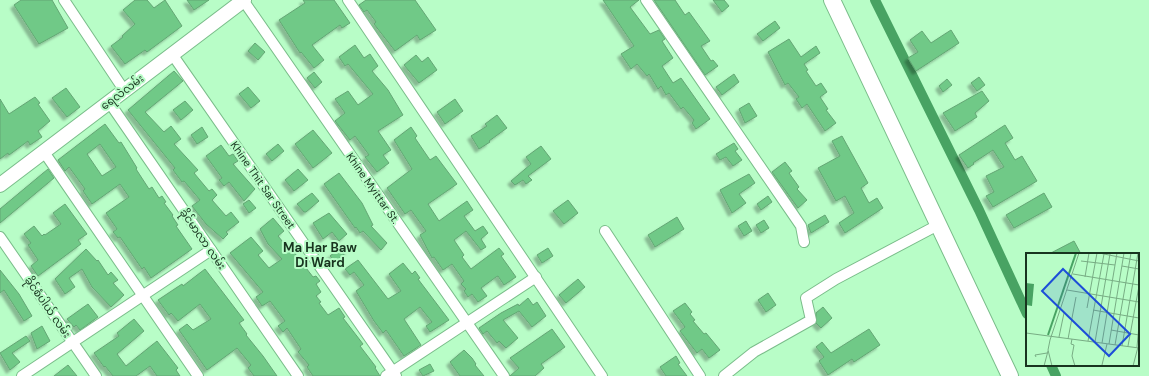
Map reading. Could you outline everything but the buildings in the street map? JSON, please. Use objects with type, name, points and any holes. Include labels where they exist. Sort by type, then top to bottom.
[{"type":"main road","name":"ရေလဲလမ်း","points":[[0,184],[243,0]]},
{"type":"main road","points":[[832,0],[1010,376]]},
{"type":"street","points":[[64,0],[124,90]]},
{"type":"street","name":"Khine Myittar St.","points":[[243,0],[504,376]]},
{"type":"street","points":[[348,0],[602,376]]},
{"type":"street","points":[[646,0],[801,226],[804,242]]},
{"type":"street","name":"Khine Thit Sar Street","points":[[172,54],[391,374]]},
{"type":"street","name":"ခိုင်မာလာ လမ်း","points":[[109,102],[298,376]]},
{"type":"street","points":[[44,152],[198,376]]},
{"type":"street","points":[[724,376],[754,352],[811,320],[806,298],[836,279],[938,225]]},
{"type":"street","points":[[605,231],[700,376]]},
{"type":"street","name":"ခိုင်စံပါယ် လမ်း","points":[[0,237],[96,376]]},
{"type":"street","points":[[22,376],[211,250]]},
{"type":"street","points":[[391,374],[466,322],[536,277]]},
{"type":"waterway","points":[[875,0],[979,210],[1026,312]]},
{"type":"waterway","points":[[1051,366],[1056,376]]},
{"type":"district","name":"Ma Har Baw Di Ward","points":[[320,254]]}]
